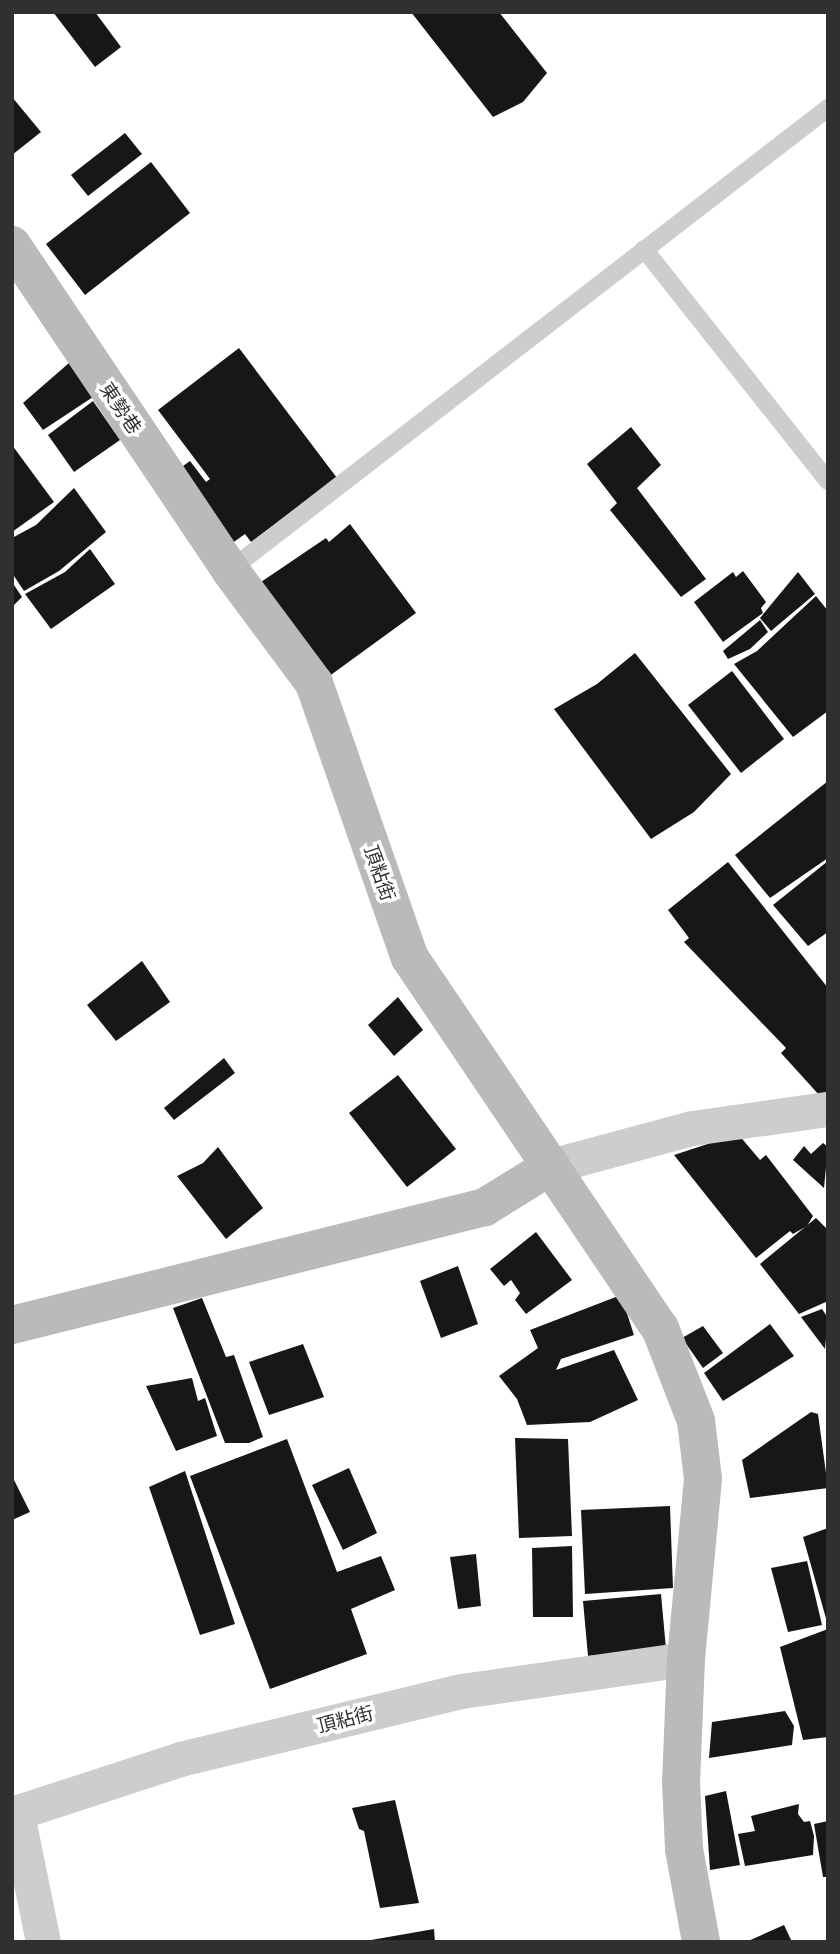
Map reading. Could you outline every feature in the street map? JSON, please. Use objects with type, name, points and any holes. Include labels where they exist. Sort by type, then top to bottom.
[{"type":"street","name":"東勢巷","points":[[12,245],[230,570]]},
{"type":"street","name":"頂粘街","points":[[230,570],[314,683],[410,958],[660,1328],[696,1421],[703,1479],[686,1659],[684,1849],[701,1942]]},
{"type":"street","points":[[12,1325],[485,1207],[551,1166],[692,1128],[828,1109]]},
{"type":"street","name":"頂粘街","points":[[14,1814],[180,1759],[461,1691],[686,1659]]},
{"type":"street","points":[[14,1814],[43,1942]]},
{"type":"lane","points":[[230,570],[828,108]]},
{"type":"lane","points":[[644,248],[828,481]]},
{"type":"building","points":[[53,12],[95,12],[121,47],[95,67]]},
{"type":"building","points":[[411,12],[499,12],[547,73],[523,102],[493,117]]},
{"type":"building","points":[[12,97],[41,132],[12,155]]},
{"type":"building","points":[[125,133],[142,154],[88,196],[71,175]]},
{"type":"building","points":[[151,162],[190,213],[85,295],[46,244]]},
{"type":"building","points":[[239,348],[337,478],[251,542],[245,534],[231,544],[176,471],[190,461],[206,482],[210,479],[158,410]]},
{"type":"building","points":[[69,363],[93,397],[43,430],[23,403]]},
{"type":"building","points":[[93,401],[120,440],[74,472],[48,435]]},
{"type":"building","points":[[631,427],[661,465],[637,488],[706,579],[681,597],[610,510],[617,503],[587,464]]},
{"type":"building","points":[[12,445],[54,502],[12,532]]},
{"type":"building","points":[[74,488],[106,532],[59,571],[24,591],[12,573],[12,538],[36,525]]},
{"type":"building","points":[[350,524],[416,613],[328,677],[261,582],[326,538],[329,542]]},
{"type":"building","points":[[90,549],[115,584],[51,629],[25,594],[65,572]]},
{"type":"building","points":[[743,571],[766,602],[761,608],[763,613],[723,642],[694,602],[733,572],[736,577]]},
{"type":"building","points":[[798,572],[815,594],[771,631],[760,618]]},
{"type":"building","points":[[12,582],[22,597],[12,607]]},
{"type":"building","points":[[816,596],[828,611],[828,711],[793,737],[734,664],[757,651]]},
{"type":"building","points":[[760,620],[768,632],[750,649],[728,659],[723,651]]},
{"type":"building","points":[[635,653],[731,774],[694,812],[651,839],[554,709],[597,684]]},
{"type":"building","points":[[732,671],[784,739],[741,773],[688,705]]},
{"type":"building","points":[[828,781],[828,858],[770,898],[735,855]]},
{"type":"building","points":[[828,861],[828,932],[808,946],[773,905]]},
{"type":"building","points":[[728,862],[828,988],[828,1095],[820,1096],[781,1053],[786,1048],[684,942],[689,938],[668,910]]},
{"type":"building","points":[[142,961],[170,1002],[116,1041],[87,1005]]},
{"type":"building","points":[[398,997],[423,1030],[394,1056],[368,1025]]},
{"type":"building","points":[[224,1058],[235,1073],[174,1120],[164,1108]]},
{"type":"building","points":[[398,1075],[456,1149],[407,1187],[349,1113]]},
{"type":"building","points":[[738,1134],[760,1160],[766,1155],[813,1216],[807,1226],[793,1234],[790,1231],[756,1258],[674,1155]]},
{"type":"building","points":[[823,1143],[828,1147],[824,1188],[793,1160],[804,1146],[811,1154]]},
{"type":"building","points":[[218,1147],[263,1208],[226,1239],[177,1176],[203,1163]]},
{"type":"building","points":[[816,1218],[828,1230],[828,1301],[799,1314],[760,1264]]},
{"type":"building","points":[[536,1232],[572,1280],[526,1314],[515,1300],[520,1293],[511,1280],[504,1286],[490,1269]]},
{"type":"building","points":[[458,1266],[478,1324],[441,1338],[420,1281]]},
{"type":"building","points":[[621,1295],[634,1335],[561,1359],[556,1370],[614,1350],[638,1400],[590,1422],[527,1425],[517,1399],[499,1376],[538,1348],[530,1330]]},
{"type":"building","points":[[202,1298],[226,1357],[234,1355],[263,1437],[249,1443],[225,1443],[173,1308]]},
{"type":"building","points":[[822,1309],[828,1318],[825,1349],[801,1317]]},
{"type":"building","points":[[770,1324],[794,1356],[723,1401],[704,1373]]},
{"type":"building","points":[[703,1326],[723,1353],[703,1368],[682,1338]]},
{"type":"building","points":[[303,1344],[324,1397],[269,1415],[249,1362]]},
{"type":"building","points":[[192,1378],[198,1401],[205,1398],[217,1436],[176,1451],[146,1386]]},
{"type":"building","points":[[811,1412],[818,1414],[828,1488],[750,1498],[742,1460]]},
{"type":"building","points":[[515,1438],[568,1439],[572,1536],[519,1538]]},
{"type":"building","points":[[287,1439],[337,1572],[381,1556],[395,1590],[351,1609],[367,1654],[270,1689],[190,1476]]},
{"type":"building","points":[[349,1468],[377,1533],[343,1550],[312,1485]]},
{"type":"building","points":[[185,1471],[235,1624],[200,1635],[149,1487]]},
{"type":"building","points":[[12,1476],[30,1512],[12,1520]]},
{"type":"building","points":[[670,1506],[673,1588],[585,1594],[581,1510]]},
{"type":"building","points":[[828,1528],[828,1622],[827,1622],[803,1537]]},
{"type":"building","points":[[572,1546],[573,1617],[533,1617],[532,1548]]},
{"type":"building","points":[[476,1554],[481,1606],[458,1609],[450,1557]]},
{"type":"building","points":[[807,1561],[822,1625],[788,1632],[771,1568]]},
{"type":"building","points":[[661,1594],[666,1649],[588,1656],[583,1601]]},
{"type":"building","points":[[828,1629],[828,1737],[803,1740],[780,1647]]},
{"type":"building","points":[[785,1711],[794,1726],[792,1745],[709,1758],[712,1722]]},
{"type":"building","points":[[726,1791],[740,1865],[710,1870],[705,1796]]},
{"type":"building","points":[[395,1800],[419,1903],[380,1908],[364,1831],[359,1829],[352,1808]]},
{"type":"building","points":[[799,1804],[798,1814],[804,1822],[810,1821],[814,1836],[813,1855],[745,1866],[738,1834],[755,1831],[751,1816]]},
{"type":"building","points":[[828,1821],[828,1877],[823,1877],[814,1824]]},
{"type":"building","points":[[784,1925],[792,1942],[746,1942]]},
{"type":"building","points":[[434,1929],[435,1942],[371,1942],[371,1940]]}]
